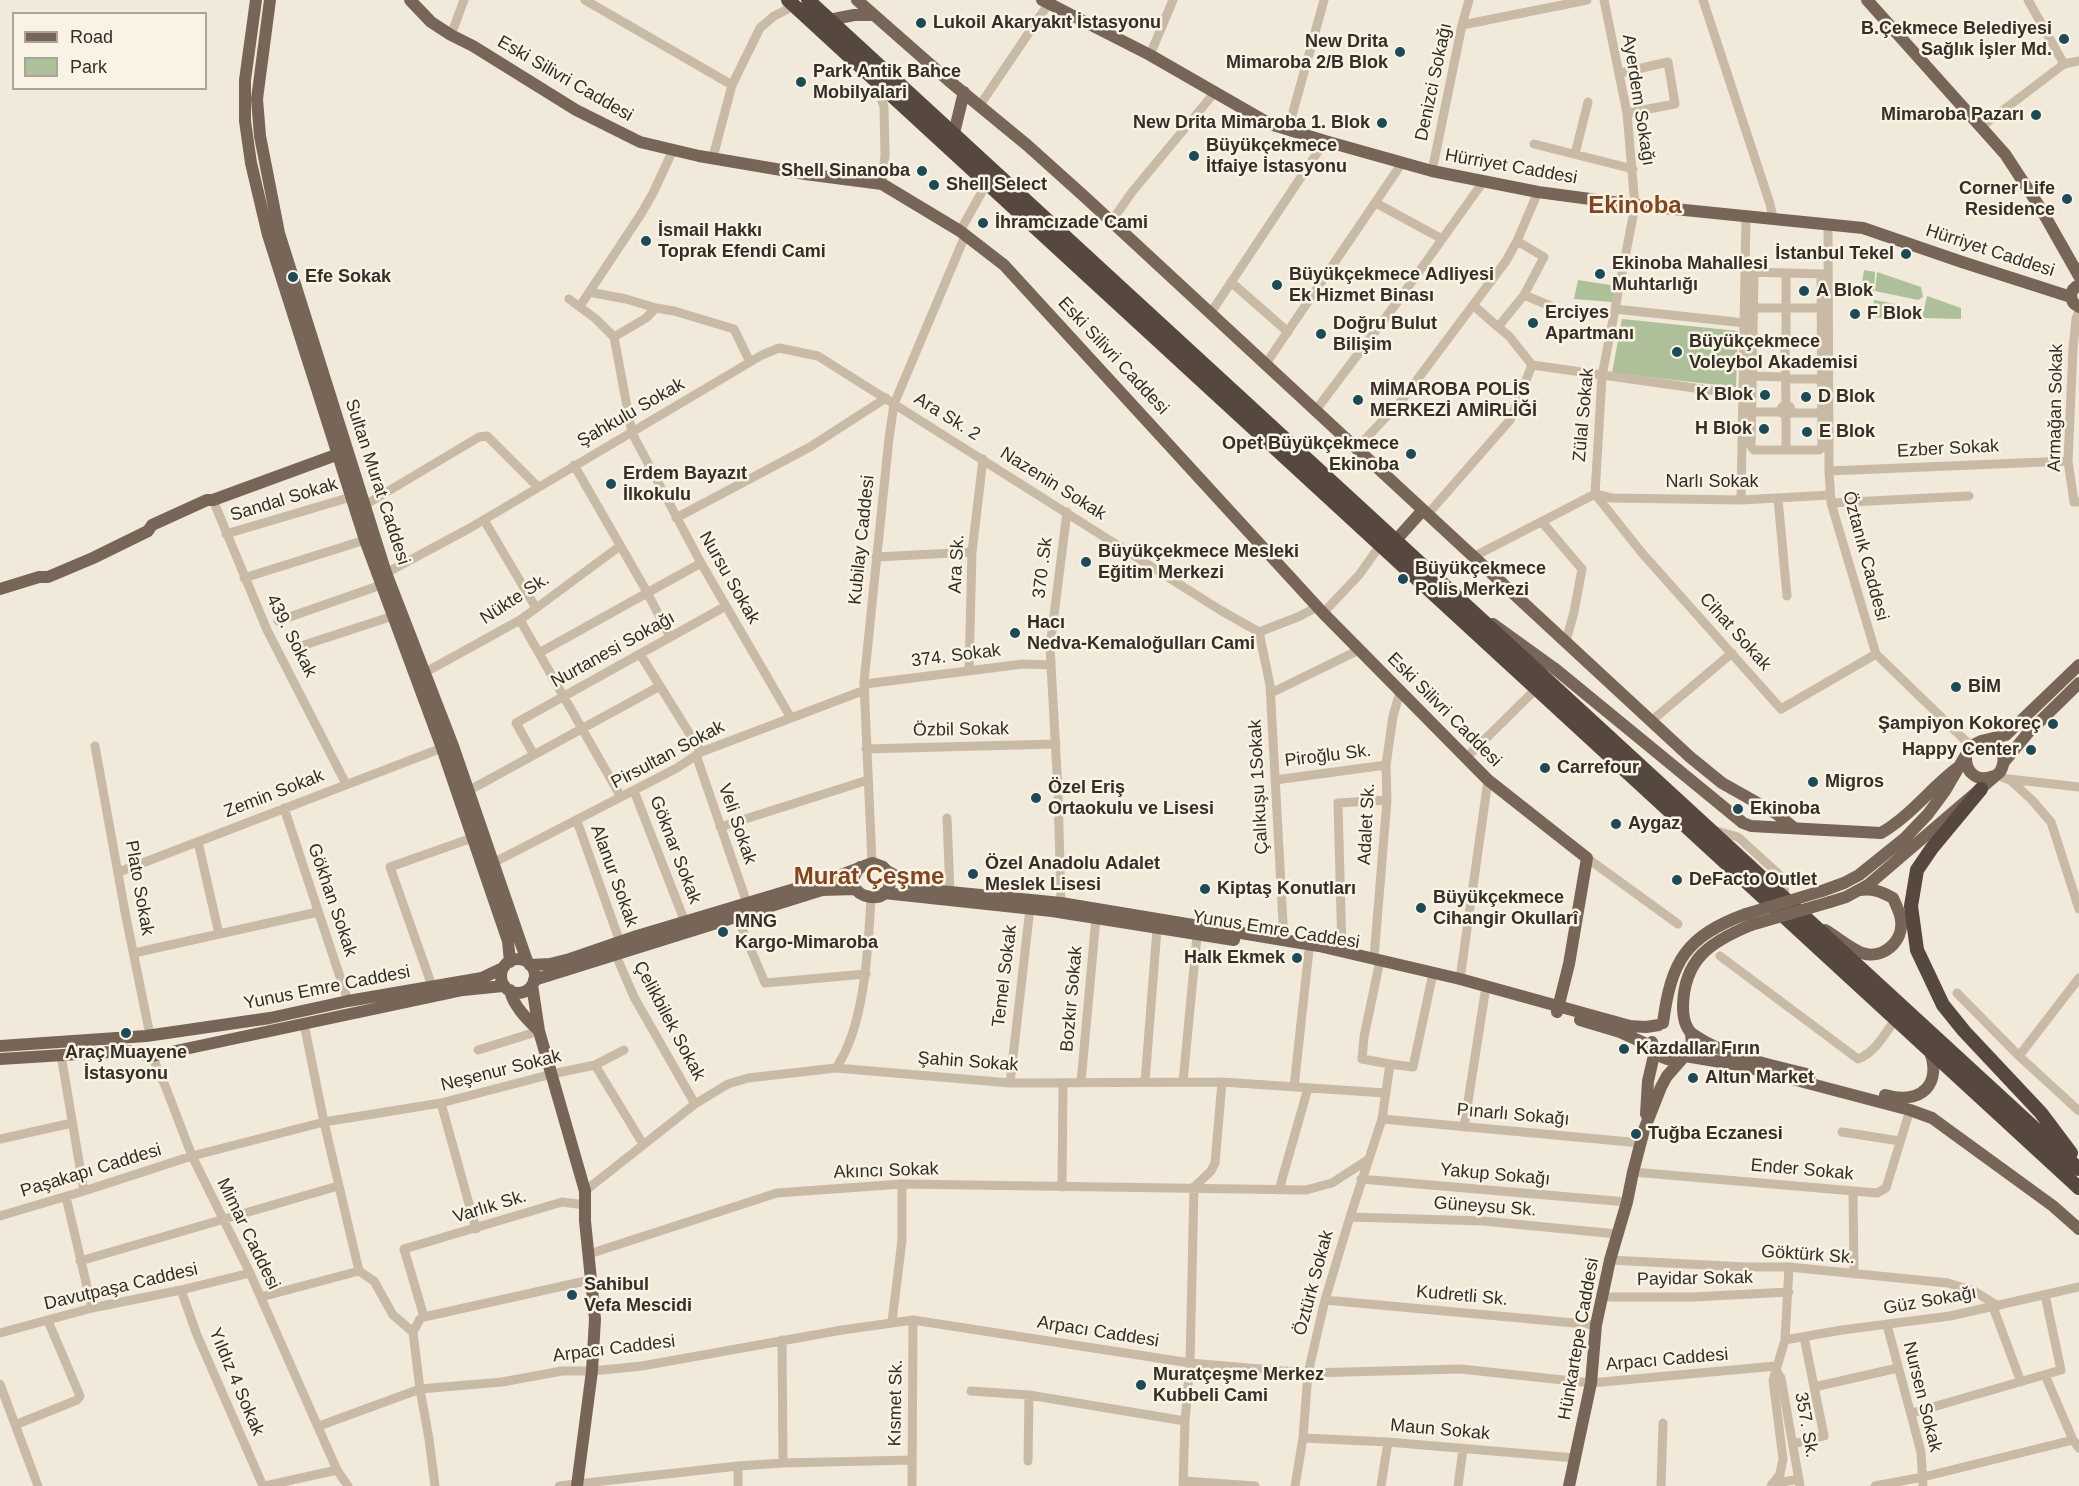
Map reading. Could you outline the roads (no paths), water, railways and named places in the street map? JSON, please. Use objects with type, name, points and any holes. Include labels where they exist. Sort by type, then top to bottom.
[{"type":"highway","points":[[808,0],[2079,1169]]},
{"type":"highway","points":[[791,3],[2079,1188]]},
{"type":"highway","points":[[1981,789],[1932,848],[1917,870],[1911,906],[1917,950],[1943,1005],[1964,1031],[2041,1113],[2079,1164]]},
{"type":"main road","points":[[256,0],[245,80],[245,121],[261,209],[301,324]]},
{"type":"main road","name":"Sultan Murat Caddesi","points":[[270,0],[257,99],[260,136],[279,233],[301,324],[343,453],[468,791],[528,963]]},
{"type":"main road","name":"Eski Silivri Caddesi","points":[[410,0],[431,22],[451,35],[473,46],[576,110],[640,142],[805,174],[882,184],[963,233],[1004,265],[1320,610],[1400,692],[1488,780],[1587,858]]},
{"type":"main road","points":[[857,0],[948,80],[1027,145],[1566,641],[1650,722],[1722,783],[1777,814],[1794,828]]},
{"type":"main road","points":[[1867,0],[2005,154],[2041,209],[2079,276]]},
{"type":"main road","name":"Hürriyet Caddesi","points":[[1047,1],[1150,55],[1270,124],[1325,141],[1432,171],[1538,192],[1635,205],[1863,228],[2071,297]]},
{"type":"main road","points":[[829,20],[854,15],[874,15]]},
{"type":"main road","points":[[954,132],[964,92]]},
{"type":"main road","points":[[2079,285],[2072,290],[2071,297],[2079,309]]},
{"type":"main road","points":[[0,588],[39,577],[48,577],[148,531],[152,525],[207,500],[213,500],[343,453]]},
{"type":"main road","name":"Sultan Murat Caddesi","points":[[343,453],[351,497],[365,540],[442,748],[507,941],[506,965]]},
{"type":"main road","points":[[1396,540],[1425,513]]},
{"type":"main road","points":[[0,597],[44,584],[48,577]]},
{"type":"main road","points":[[1475,612],[1522,643],[1743,823],[1751,826],[1881,833],[1893,826],[1981,741],[2006,735],[2020,724],[2079,665]]},
{"type":"main road","points":[[1644,1130],[1648,1081],[1654,1049],[1653,1035],[1661,1024],[1671,981],[1687,949],[1705,932],[1721,923],[1748,920],[1830,902],[1859,890],[1887,870],[1937,824],[1996,776],[2004,762],[2028,733],[2079,683]]},
{"type":"main road","points":[[1987,740],[1998,745],[2004,756],[2004,762]]},
{"type":"main road","points":[[1966,756],[1965,763],[1972,774],[1984,779],[1996,776]]},
{"type":"main road","points":[[1644,1130],[1661,1087],[1692,1045],[1683,1010],[1684,986],[1703,952],[1748,920],[1859,875],[1905,838],[1928,814],[1966,756]]},
{"type":"main road","points":[[1558,1009],[1569,964],[1587,858]]},
{"type":"main road","points":[[866,865],[854,880],[856,889],[862,895],[871,898],[884,893],[889,883],[887,871]]},
{"type":"main road","points":[[0,1059],[127,1051],[151,1054],[463,990],[507,988],[525,990],[533,982],[685,922],[838,876],[866,865],[883,867],[909,884],[930,890],[1061,903],[1342,951],[1376,962],[1460,979],[1558,1009],[1630,1026],[1646,1027],[1675,1021],[1721,1049],[1898,1099],[1912,1098],[1929,1086],[1934,1076],[1934,1068],[1929,1048]]},
{"type":"main road","points":[[539,1031],[526,1017],[501,980],[506,965],[516,959],[528,963],[550,964],[737,917],[822,890],[856,889]]},
{"type":"main road","points":[[1807,920],[1862,953],[1873,955],[1882,953],[1896,941],[1902,922],[1899,913],[1893,898],[1882,892],[1869,889],[1859,890]]},
{"type":"main road","name":"Yunus Emre Caddesi","points":[[884,893],[1030,908],[1197,936],[1309,950],[1376,962],[1485,993],[1558,1009],[1620,1032],[1654,1049]]},
{"type":"main road","points":[[528,963],[534,972],[533,982],[539,1031],[585,1191],[590,1280],[595,1319],[592,1371],[577,1485]]},
{"type":"main road","name":"Yunus Emre Caddesi","points":[[0,1046],[150,1035],[270,1018],[348,1001],[482,978],[506,965]]},
{"type":"main road","points":[[150,1035],[162,1040],[163,1047],[151,1054],[139,1048],[140,1040],[150,1035]]},
{"type":"main road","points":[[1654,1049],[1664,1059],[1677,1060],[1684,1057],[1739,1065],[1910,1110],[1932,1118],[2053,1206],[2079,1228]]},
{"type":"main road","name":"Hünkartepe Caddesi","points":[[1569,1486],[1591,1383],[1596,1325],[1610,1260],[1644,1130]]},
{"type":"street","points":[[451,35],[464,0]]},
{"type":"street","points":[[585,0],[732,86]]},
{"type":"street","points":[[1150,55],[1173,0]]},
{"type":"street","points":[[1288,130],[1324,0]]},
{"type":"street","name":"Denizci Sokağı","points":[[1432,171],[1469,0]]},
{"type":"street","points":[[1462,25],[1587,0]]},
{"type":"street","name":"Ayerdem Sokağı","points":[[1604,0],[1627,113],[1635,205]]},
{"type":"street","points":[[1703,0],[1773,218]]},
{"type":"street","points":[[2028,0],[2064,64]]},
{"type":"street","points":[[980,105],[1047,1]]},
{"type":"street","points":[[712,157],[732,86],[760,28],[791,3]]},
{"type":"street","points":[[1981,127],[2064,64],[2079,61]]},
{"type":"street","points":[[1620,73],[1668,62],[1675,104],[1627,113]]},
{"type":"street","points":[[874,80],[884,106],[885,155],[882,184]]},
{"type":"street","points":[[1111,222],[1132,192],[1215,92]]},
{"type":"street","points":[[1575,154],[1588,102]]},
{"type":"street","points":[[1210,314],[1325,141]]},
{"type":"street","points":[[1534,144],[1633,169]]},
{"type":"street","points":[[580,306],[641,214],[673,150]]},
{"type":"street","points":[[1265,365],[1402,163]]},
{"type":"street","points":[[1316,410],[1483,182]]},
{"type":"street","name":"Kubilay Caddesi","points":[[866,865],[865,687],[890,401],[987,183]]},
{"type":"street","points":[[1356,449],[1402,400],[1506,261],[1538,192]]},
{"type":"street","points":[[1376,203],[1442,239]]},
{"type":"street","name":"Zülal Sokak","points":[[1595,494],[1602,376],[1635,205]]},
{"type":"street","points":[[1746,215],[1750,272],[1753,308],[1751,446],[1754,450],[1819,450],[1822,447],[1820,308],[1824,274],[1750,272]]},
{"type":"street","name":"Öztanık Caddesi","points":[[1828,224],[1824,274],[1828,471],[1831,499],[1876,654],[1966,756]]},
{"type":"street","points":[[1498,327],[1524,295],[1544,257],[1517,241]]},
{"type":"street","points":[[1741,500],[1745,323],[1750,272]]},
{"type":"street","points":[[1786,273],[1786,450]]},
{"type":"street","points":[[1231,282],[1288,332]]},
{"type":"street","points":[[589,292],[674,311],[734,329],[750,362]]},
{"type":"street","points":[[1524,295],[1553,307]]},
{"type":"street","points":[[569,298],[596,319],[614,337],[646,318],[656,308]]},
{"type":"street","points":[[1473,305],[1509,336],[1532,365],[1744,395]]},
{"type":"street","points":[[1753,308],[1820,308]]},
{"type":"street","points":[[1615,309],[1745,323]]},
{"type":"street","name":"Armağan Sokak","points":[[2079,309],[2074,338],[2068,461],[2074,502],[2079,502]]},
{"type":"street","name":"Nursu Sokak","points":[[614,337],[632,433],[701,563],[791,718]]},
{"type":"street","points":[[1752,341],[1821,343]]},
{"type":"street","name":"Şahkulu Sokak","points":[[386,573],[484,520],[750,362],[779,348],[818,356],[890,401]]},
{"type":"street","points":[[1425,513],[1510,420],[1532,365]]},
{"type":"street","points":[[1752,376],[1822,379]]},
{"type":"street","points":[[676,518],[810,447],[890,401]]},
{"type":"street","name":"Ara Sk. 2","points":[[890,401],[983,459]]},
{"type":"street","points":[[1751,412],[1822,413]]},
{"type":"street","points":[[364,506],[472,440],[487,436],[538,487]]},
{"type":"street","name":"Nazenin Sokak","points":[[983,459],[1258,632]]},
{"type":"street","name":"Ara Sk.","points":[[969,671],[972,552],[983,459]]},
{"type":"street","name":"Ezber Sokak","points":[[1828,471],[2068,461]]},
{"type":"street","points":[[574,465],[647,592],[670,637]]},
{"type":"street","points":[[1473,557],[1595,494]]},
{"type":"street","name":"Narlı Sokak","points":[[1595,494],[1612,498],[1741,500],[1969,496]]},
{"type":"street","name":"Cihat Sokak","points":[[1595,494],[1642,553],[1781,709],[1876,654]]},
{"type":"street","name":"Sandal Sokak","points":[[226,534],[351,497]]},
{"type":"street","points":[[1778,499],[1787,596]]},
{"type":"street","name":"439. Sokak","points":[[213,500],[267,630],[346,784]]},
{"type":"street","name":"370 .Sk","points":[[1061,903],[1056,744],[1050,647],[1067,512]]},
{"type":"street","points":[[484,520],[536,608]]},
{"type":"street","points":[[1542,522],[1582,569],[1566,641]]},
{"type":"street","points":[[244,578],[365,540]]},
{"type":"street","points":[[1258,632],[1320,610],[1359,575],[1381,544]]},
{"type":"street","name":"Nükte Sk.","points":[[424,673],[520,620],[620,546]]},
{"type":"street","points":[[876,557],[972,552]]},
{"type":"street","points":[[539,653],[701,563]]},
{"type":"street","points":[[278,621],[381,585]]},
{"type":"street","name":"Nurtanesi Sokağı","points":[[534,755],[516,723],[726,606]]},
{"type":"street","points":[[298,647],[393,616]]},
{"type":"street","points":[[520,620],[621,798]]},
{"type":"street","name":"Çalıkuşu 1Sokak","points":[[1258,632],[1271,693],[1284,941]]},
{"type":"street","points":[[1271,693],[1359,650]]},
{"type":"street","points":[[1650,722],[1732,653]]},
{"type":"street","name":"Veli Sokak","points":[[640,654],[698,753],[720,827],[747,903]]},
{"type":"street","name":"374. Sokak","points":[[865,687],[1023,664],[1051,665]]},
{"type":"street","points":[[468,791],[581,727],[660,686]]},
{"type":"street","name":"Pirsultan Sokak","points":[[492,863],[621,798],[698,753],[865,687]]},
{"type":"street","points":[[1466,758],[1536,689]]},
{"type":"street","name":"Adalet Sk.","points":[[1390,1064],[1362,1059],[1376,962],[1387,800],[1386,765],[1393,716],[1400,692]]},
{"type":"street","name":"Özbil Sokak","points":[[866,749],[1056,744]]},
{"type":"street","name":"Plato Sokak","points":[[95,746],[150,1035]]},
{"type":"street","name":"Zemin Sokak","points":[[119,872],[442,748]]},
{"type":"street","points":[[2004,762],[2010,780],[2051,822],[2079,909]]},
{"type":"street","name":"Piroğlu Sk.","points":[[1275,780],[1386,765]]},
{"type":"street","points":[[1996,776],[2010,780],[2079,787]]},
{"type":"street","points":[[720,827],[867,780]]},
{"type":"street","points":[[1460,979],[1488,780]]},
{"type":"street","name":"Göknar Sokak","points":[[634,791],[685,922]]},
{"type":"street","points":[[1342,951],[1338,802],[1387,800]]},
{"type":"street","name":"Gökhan Sokak","points":[[284,808],[348,1001]]},
{"type":"street","points":[[946,818],[950,892]]},
{"type":"street","name":"Alanur Sokak","points":[[577,821],[617,948]]},
{"type":"street","points":[[432,986],[390,867],[472,838]]},
{"type":"street","points":[[198,842],[219,934]]},
{"type":"street","name":"Eski Silivri Caddesi","points":[[1587,858],[1678,924]]},
{"type":"street","points":[[836,1068],[846,1053],[866,974],[871,898]]},
{"type":"street","name":"Temel Sokak","points":[[1010,1083],[1030,908]]},
{"type":"street","points":[[134,953],[318,912]]},
{"type":"street","points":[[737,917],[765,983],[866,974]]},
{"type":"street","name":"Bozkır Sokak","points":[[1081,1082],[1096,918]]},
{"type":"street","points":[[1145,1082],[1157,929]]},
{"type":"street","points":[[1183,1082],[1197,936]]},
{"type":"street","name":"Çelikbilek Sokak","points":[[617,948],[634,997],[695,1104]]},
{"type":"street","points":[[1294,1087],[1309,950]]},
{"type":"street","points":[[1720,956],[1858,1059],[1865,1057],[1872,1050],[1896,1018]]},
{"type":"street","points":[[1390,1064],[1413,1067],[1432,978]]},
{"type":"street","points":[[2019,1056],[2079,978]]},
{"type":"street","points":[[1464,1127],[1485,993]]},
{"type":"street","points":[[1957,993],[2019,1056],[2079,1111]]},
{"type":"street","points":[[304,1024],[338,1186],[359,1271],[374,1281],[393,1315],[413,1332]]},
{"type":"street","points":[[478,1050],[539,1031]]},
{"type":"street","name":"Neşenur Sokak","points":[[192,1156],[324,1122],[441,1102],[595,1065],[624,1050]]},
{"type":"street","name":"Mimar Caddesi","points":[[151,1054],[192,1156],[250,1273],[337,1470]]},
{"type":"street","points":[[61,1056],[84,1191]]},
{"type":"street","name":"Öztürk Sokak","points":[[1295,1486],[1303,1438],[1308,1372],[1325,1300],[1361,1179],[1382,1119],[1390,1064]]},
{"type":"street","points":[[595,1065],[643,1144]]},
{"type":"street","name":"Şahin Sokak","points":[[585,1191],[695,1104],[728,1084],[748,1078],[836,1068],[1010,1083],[1222,1082],[1385,1093]]},
{"type":"street","points":[[1222,1082],[1215,1163],[1211,1171],[1194,1187],[1190,1363],[1185,1420],[1184,1483],[1255,1486]]},
{"type":"street","points":[[1062,1186],[1063,1084]]},
{"type":"street","points":[[1279,1190],[1308,1088]]},
{"type":"street","points":[[441,1102],[476,1229]]},
{"type":"street","name":"Ender Sokak","points":[[1632,1172],[1877,1193],[1886,1188],[1910,1110]]},
{"type":"street","name":"Pınarlı Sokağı","points":[[1382,1119],[1641,1143]]},
{"type":"street","points":[[0,1139],[72,1123]]},
{"type":"street","points":[[1842,1132],[1900,1141]]},
{"type":"street","name":"Paşakapı Caddesi","points":[[0,1216],[192,1156]]},
{"type":"street","name":"Akıncı Sokak","points":[[590,1254],[777,1193],[902,1184],[1279,1190],[1319,1188],[1332,1183],[1369,1160]]},
{"type":"street","name":"Yakup Sokağı","points":[[1361,1179],[1627,1202]]},
{"type":"street","points":[[892,1322],[902,1240],[902,1184]]},
{"type":"street","points":[[80,1261],[338,1186]]},
{"type":"street","points":[[1853,1192],[1854,1274]]},
{"type":"street","points":[[66,1197],[92,1308]]},
{"type":"street","name":"Varlık Sk.","points":[[424,1317],[404,1249],[562,1202],[585,1206]]},
{"type":"street","name":"Güneysu Sk.","points":[[1350,1217],[1483,1221],[1617,1234]]},
{"type":"street","name":"Göktürk Sk.","points":[[1610,1260],[1790,1267],[1948,1283],[1974,1291],[1995,1306]]},
{"type":"street","name":"357. Sk.","points":[[1771,1485],[1780,1474],[1783,1459],[1773,1380],[1785,1340],[1790,1267]]},
{"type":"street","points":[[261,1297],[359,1271]]},
{"type":"street","name":"Davutpaşa Caddesi","points":[[0,1333],[92,1308],[250,1273]]},
{"type":"street","points":[[435,1486],[413,1332],[420,1319],[590,1280]]},
{"type":"street","name":"Güz Sokağı","points":[[1785,1340],[1950,1316],[2079,1287]]},
{"type":"street","name":"Yıldız 4 Sokak","points":[[181,1290],[197,1335],[264,1486]]},
{"type":"street","name":"Payidar Sokak","points":[[1603,1297],[1692,1297],[1789,1293]]},
{"type":"street","points":[[1912,1413],[2061,1370],[2045,1294]]},
{"type":"street","name":"Kudretli Sk.","points":[[1325,1300],[1596,1325]]},
{"type":"street","points":[[1995,1306],[2021,1382]]},
{"type":"street","name":"Arpacı Caddesi","points":[[319,1426],[420,1389],[502,1382],[562,1371],[592,1371],[642,1365],[913,1320],[1190,1363],[1308,1372],[1461,1369],[1591,1383],[1776,1369]]},
{"type":"street","name":"Kısmet Sk.","points":[[912,1486],[913,1320]]},
{"type":"street","points":[[15,1425],[77,1400],[80,1396],[48,1321]]},
{"type":"street","name":"Nursen Sokak","points":[[1887,1325],[1921,1452],[1923,1482]]},
{"type":"street","points":[[1793,1444],[1824,1436],[1804,1337]]},
{"type":"street","points":[[782,1340],[783,1463]]},
{"type":"street","points":[[1814,1387],[1898,1368]]},
{"type":"street","name":"357. Sk.","points":[[1776,1369],[1781,1378],[1799,1483]]},
{"type":"street","points":[[1875,1486],[1923,1482],[2076,1444],[2045,1375]]},
{"type":"street","points":[[0,1384],[38,1486]]},
{"type":"street","points":[[971,1391],[1029,1395],[1185,1420]]},
{"type":"street","points":[[1028,1461],[1029,1395]]},
{"type":"street","points":[[1661,1486],[1663,1423]]},
{"type":"street","name":"Maun Sokak","points":[[1303,1438],[1388,1442],[1575,1458]]},
{"type":"street","points":[[1381,1486],[1388,1442]]},
{"type":"street","points":[[1458,1486],[1463,1449]]},
{"type":"street","points":[[559,1486],[738,1466],[912,1460]]},
{"type":"street","points":[[738,1466],[738,1486]]},
{"type":"street","points":[[264,1486],[337,1470],[348,1486]]},
{"type":"street","points":[[662,1474],[663,1486]]},
{"type":"street","points":[[1771,1485],[1799,1483]]},
{"type":"place","name":"Lukoil Akaryakıt İstasyonu","points":[[921,23]]},
{"type":"place","name":"B.Çekmece Belediyesi Sağlık İşler Md.","points":[[2064,39]]},
{"type":"place","name":"New Drita Mimaroba 2/B Blok","points":[[1400,52]]},
{"type":"place","name":"Park Antik Bahce Mobilyalari","points":[[801,82]]},
{"type":"place","name":"Mimaroba Pazarı","points":[[2036,115]]},
{"type":"place","name":"New Drita Mimaroba 1. Blok","points":[[1382,123]]},
{"type":"place","name":"Büyükçekmece İtfaiye İstasyonu","points":[[1194,156]]},
{"type":"place","name":"Shell Sinanoba","points":[[922,171]]},
{"type":"place","name":"Shell Select","points":[[934,185]]},
{"type":"place","name":"Corner Life Residence","points":[[2067,199]]},
{"type":"place","name":"İhramcızade Cami","points":[[983,223]]},
{"type":"place","name":"İsmail Hakkı Toprak Efendi Cami","points":[[646,241]]},
{"type":"place","name":"İstanbul Tekel","points":[[1906,254]]},
{"type":"place","name":"Ekinoba Mahallesi Muhtarlığı","points":[[1600,274]]},
{"type":"place","name":"Efe Sokak","points":[[293,277]]},
{"type":"place","name":"Büyükçekmece Adliyesi Ek Hizmet Binası","points":[[1277,285]]},
{"type":"place","name":"A Blok","points":[[1804,291]]},
{"type":"place","name":"F Blok","points":[[1855,314]]},
{"type":"place","name":"Erciyes Apartmanı","points":[[1533,323]]},
{"type":"place","name":"Doğru Bulut Bilişim","points":[[1321,334]]},
{"type":"place","name":"Büyükçekmece Voleybol Akademisi","points":[[1677,352]]},
{"type":"place","name":"K Blok","points":[[1765,395]]},
{"type":"place","name":"D Blok","points":[[1806,397]]},
{"type":"place","name":"MİMAROBA POLİS MERKEZİ AMİRLİĞİ","points":[[1358,400]]},
{"type":"place","name":"H Blok","points":[[1764,429]]},
{"type":"place","name":"E Blok","points":[[1807,432]]},
{"type":"place","name":"Opet Büyükçekmece Ekinoba","points":[[1411,454]]},
{"type":"place","name":"Erdem Bayazıt İlkokulu","points":[[611,484]]},
{"type":"place","name":"Büyükçekmece Mesleki Eğitim Merkezi","points":[[1086,562]]},
{"type":"place","name":"Büyükçekmece Polis Merkezi","points":[[1403,579]]},
{"type":"place","name":"Hacı Nedva-Kemaloğulları Cami","points":[[1015,633]]},
{"type":"place","name":"BİM","points":[[1956,687]]},
{"type":"place","name":"Şampiyon Kokoreç","points":[[2053,724]]},
{"type":"place","name":"Happy Center","points":[[2031,750]]},
{"type":"place","name":"Carrefour","points":[[1545,768]]},
{"type":"place","name":"Migros","points":[[1813,782]]},
{"type":"place","name":"Özel Eriş Ortaokulu ve Lisesi","points":[[1036,798]]},
{"type":"place","name":"Ekinoba","points":[[1738,809]]},
{"type":"place","name":"Aygaz","points":[[1616,824]]},
{"type":"place","name":"Özel Anadolu Adalet Meslek Lisesi","points":[[973,874]]},
{"type":"place","name":"DeFacto Outlet","points":[[1677,880]]},
{"type":"place","name":"Kiptaş Konutları","points":[[1205,889]]},
{"type":"place","name":"Büyükçekmece Cihangir Okullarî","points":[[1421,908]]},
{"type":"place","name":"MNG Kargo-Mimaroba","points":[[723,932]]},
{"type":"place","name":"Halk Ekmek","points":[[1297,958]]},
{"type":"place","name":"Araç Muayene İstasyonu","points":[[126,1033]]},
{"type":"place","name":"Kazdallar Fırın","points":[[1624,1049]]},
{"type":"place","name":"Altun Market","points":[[1693,1078]]},
{"type":"place","name":"Tuğba Eczanesi","points":[[1636,1134]]},
{"type":"place","name":"Sahibul Vefa Mescidi","points":[[572,1295]]},
{"type":"place","name":"Muratçeşme Merkez Kubbeli Cami","points":[[1141,1385]]},
{"type":"district","name":"Ekinoba","points":[[1635,206]]},
{"type":"district","name":"Murat Çeşme","points":[[869,877]]}]
